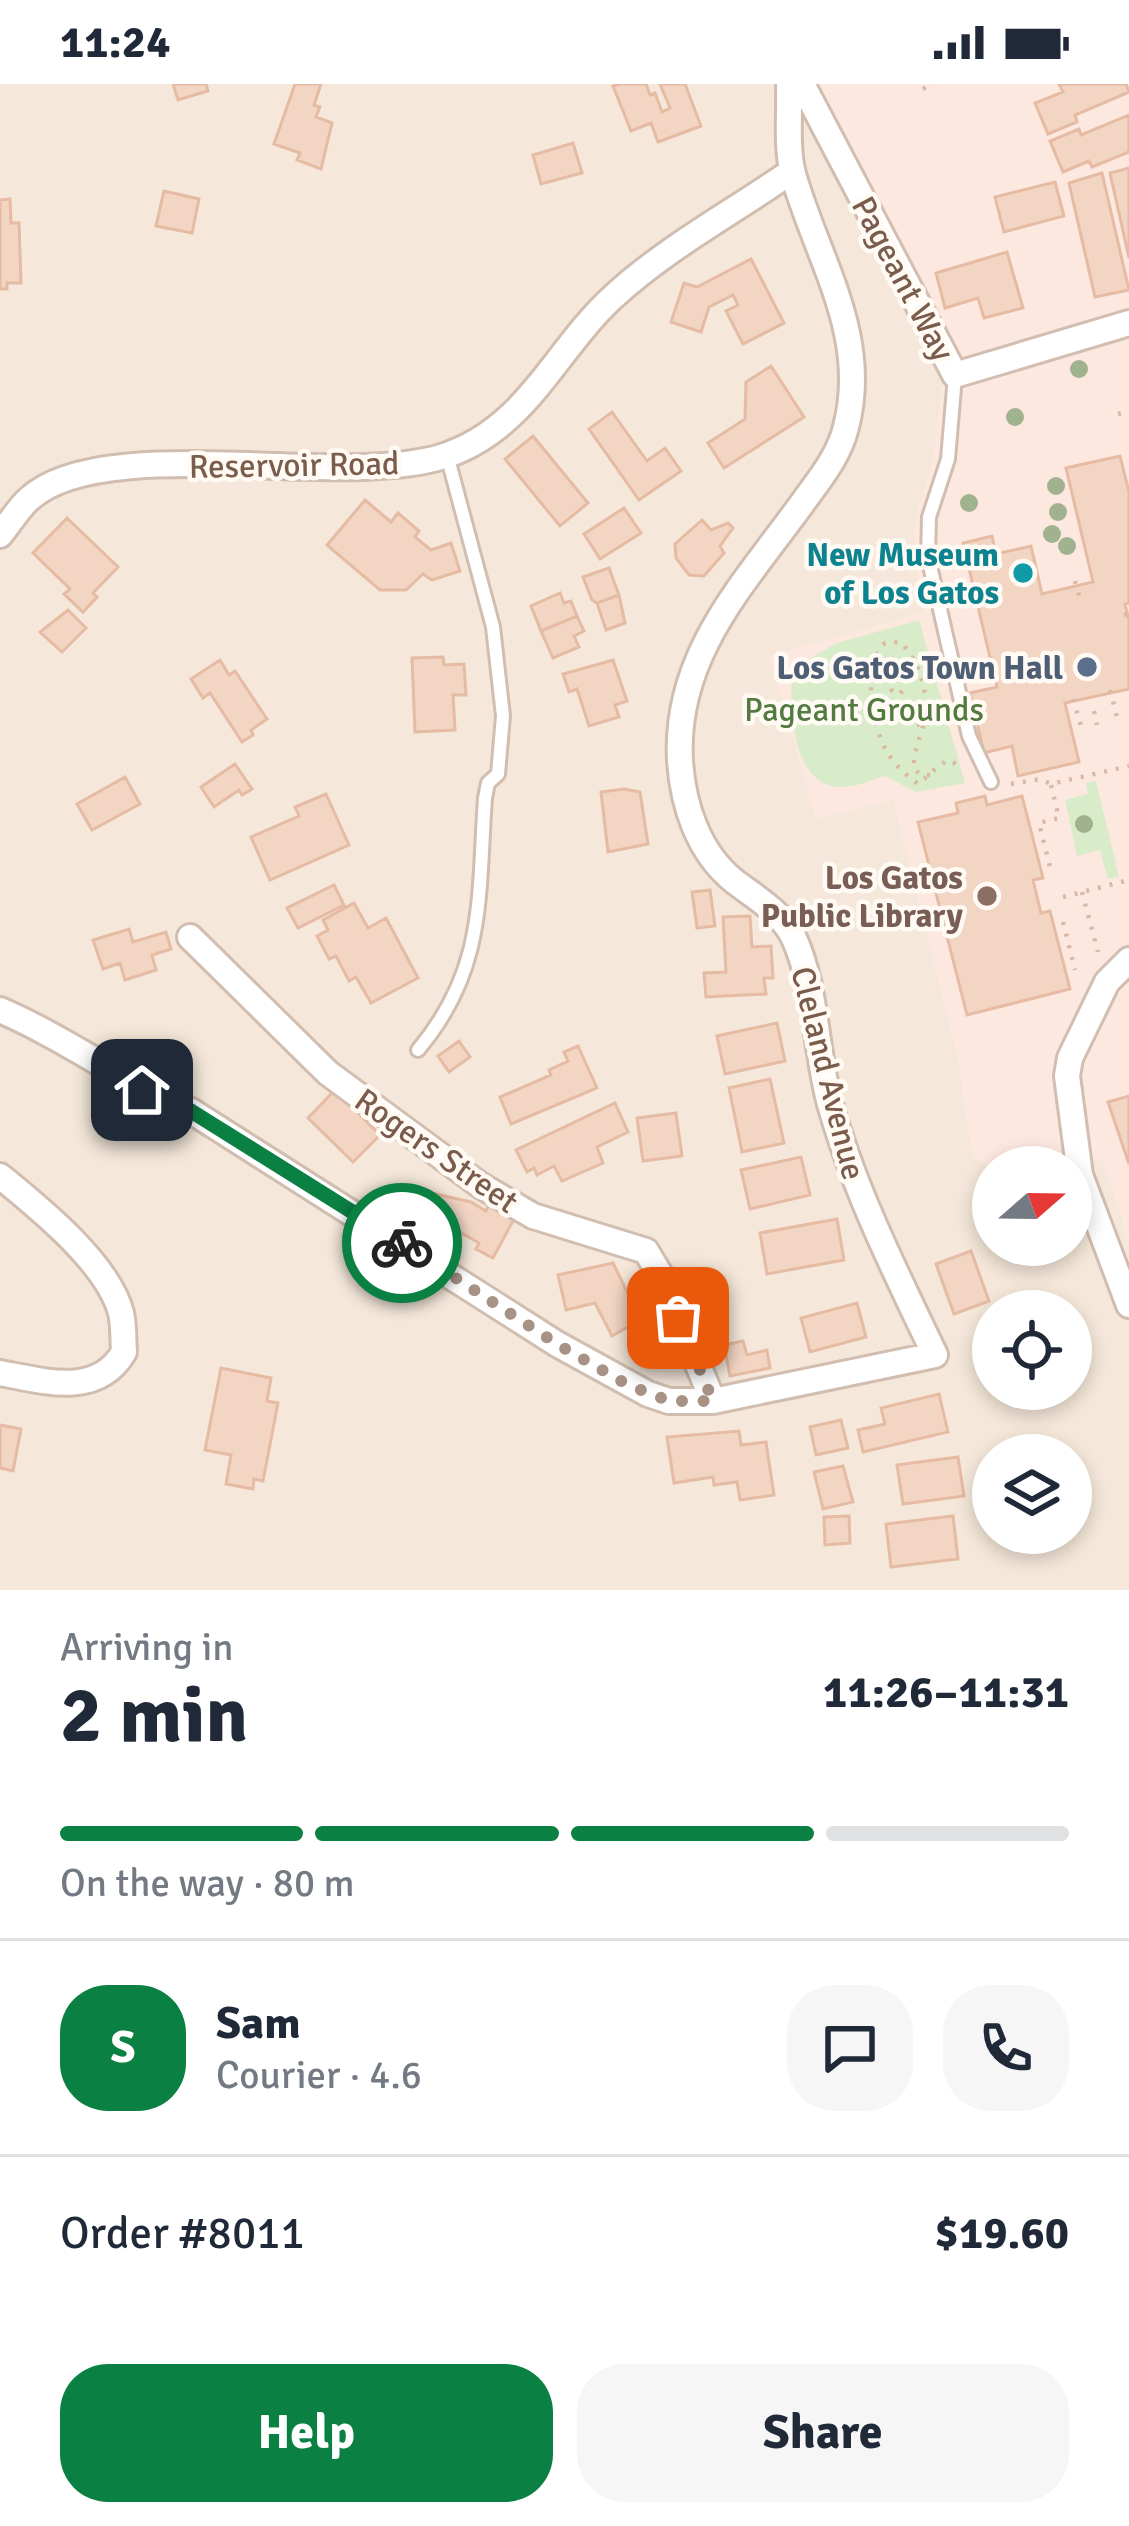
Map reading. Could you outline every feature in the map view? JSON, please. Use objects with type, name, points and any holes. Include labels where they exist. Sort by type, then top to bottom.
[{"type":"street","name":"Cleland Avenue","points":[[713,1401],[935,1355],[844,1152],[826,1090],[803,964],[791,933],[766,903],[731,879],[709,854],[686,808],[680,758],[683,701],[707,634],[834,459],[850,408],[847,324],[792,171],[789,84]]},
{"type":"street","name":"Pageant Way","points":[[802,84],[955,375],[1129,323]]},
{"type":"street","name":"Reservoir Road","points":[[0,535],[29,499],[52,484],[89,472],[143,465],[397,465],[447,454],[479,440],[538,390],[627,285],[792,171]]},
{"type":"street","name":"Rogers Street","points":[[190,937],[328,1073],[480,1185],[533,1216],[646,1251],[713,1401]]},
{"type":"street","points":[[1129,960],[1106,982],[1070,1058],[1067,1076],[1080,1175],[1129,1305]]},
{"type":"street","points":[[0,1010],[53,1033],[142,1090],[210,1122],[628,1385],[669,1401],[713,1401]]},
{"type":"street","points":[[0,1176],[68,1236],[109,1286],[122,1314],[124,1352],[104,1377],[84,1382],[64,1384],[0,1373]]},
{"type":"lane","points":[[955,375],[948,459],[929,517],[928,557],[969,736],[992,782]]},
{"type":"lane","points":[[418,1050],[443,1021],[476,940],[484,798],[498,774],[503,716],[493,627],[447,454]]},
{"type":"path","points":[[1118,414],[1129,411]]},
{"type":"path","points":[[1075,581],[1081,602]]},
{"type":"path","points":[[930,775],[921,776],[914,769],[924,699],[919,672],[911,652],[900,642],[885,643],[874,653],[874,699],[886,752],[918,784],[930,775],[936,766],[949,760],[978,785],[1040,778],[1051,784],[1129,766]]},
{"type":"path","points":[[893,704],[905,687],[893,659],[885,664],[896,694]]},
{"type":"path","points":[[1110,690],[1118,721]]},
{"type":"path","points":[[874,699],[893,704],[922,727]]},
{"type":"path","points":[[1073,699],[1082,729]]},
{"type":"path","points":[[1094,711],[1097,725]]},
{"type":"path","points":[[1051,784],[1059,818],[1039,823],[1052,875]]},
{"type":"path","points":[[1064,898],[1129,880]]},
{"type":"path","points":[[1082,892],[1098,952]]},
{"type":"path","points":[[1063,922],[1075,970]]},
{"type":"shaded area","points":[[0,84],[819,84],[869,195],[948,340],[934,459],[917,515],[914,555],[924,613],[769,657],[894,799],[957,1051],[972,1149],[972,1266],[1092,1266],[1092,1159],[1103,1157],[1129,1242],[1129,1590],[0,1590]]},
{"type":"shaded area","points":[[819,84],[1129,84],[1129,1242],[1103,1158],[1092,1160],[1092,1146],[972,1149],[957,1051],[894,800],[816,819],[769,656],[924,613],[914,555],[917,515],[934,459],[948,340],[869,195]]},
{"type":"green space","name":"Pageant Grounds","points":[[919,620],[965,783],[916,792],[885,776],[843,787],[822,782],[810,772],[796,739],[793,668],[837,643]]},
{"type":"green space","points":[[1096,781],[1119,877],[1108,879],[1100,850],[1077,856],[1065,800],[1088,794],[1086,783]]},
{"type":"building","points":[[173,84],[206,84],[208,91],[178,100]]},
{"type":"building","points":[[295,84],[321,84],[314,105],[320,107],[316,117],[332,123],[321,169],[297,160],[300,153],[274,144]]},
{"type":"building","points":[[646,84],[662,112],[670,108],[660,84],[685,84],[701,126],[658,142],[651,123],[631,131],[613,86]]},
{"type":"building","points":[[1059,84],[1126,84],[1129,92],[1075,115],[1077,122],[1048,134],[1035,103],[1063,92]]},
{"type":"building","points":[[1129,115],[1129,152],[1092,167],[1089,161],[1063,172],[1050,141],[1079,129],[1081,135]]},
{"type":"building","points":[[573,143],[582,173],[541,184],[533,155]]},
{"type":"building","points":[[1129,168],[1129,258],[1110,173]]},
{"type":"building","points":[[1102,173],[1129,290],[1095,297],[1069,183]]},
{"type":"building","points":[[1055,182],[1064,216],[1004,232],[995,197]]},
{"type":"building","points":[[164,191],[199,199],[192,233],[156,226]]},
{"type":"building","points":[[10,199],[11,223],[19,223],[21,283],[7,283],[7,289],[0,289],[0,200]]},
{"type":"building","points":[[1007,252],[1023,308],[984,318],[978,298],[945,308],[936,273]]},
{"type":"building","points":[[751,259],[784,323],[743,344],[726,311],[738,305],[733,295],[709,307],[701,332],[671,322],[684,283],[697,287]]},
{"type":"building","points":[[771,366],[804,417],[724,468],[708,443],[745,419],[746,382]]},
{"type":"building","points":[[612,412],[647,461],[665,448],[681,471],[639,500],[589,429]]},
{"type":"building","points":[[533,436],[588,503],[560,526],[505,459]]},
{"type":"building","points":[[1120,456],[1129,492],[1129,603],[1125,604],[1129,689],[1065,703],[1079,762],[1018,776],[1012,746],[984,753],[970,693],[997,687],[963,543],[992,536],[996,554],[1031,546],[1042,594],[1093,582],[1066,468]]},
{"type":"building","points":[[365,500],[391,522],[398,513],[419,531],[415,537],[431,550],[451,543],[460,571],[432,580],[423,574],[406,590],[380,590],[327,545]]},
{"type":"building","points":[[624,508],[641,533],[600,559],[584,534]]},
{"type":"building","points":[[67,518],[118,567],[93,593],[97,597],[83,612],[64,594],[70,589],[33,553]]},
{"type":"building","points":[[702,520],[711,530],[728,523],[733,528],[720,546],[724,553],[704,576],[689,575],[676,558],[675,544]]},
{"type":"building","points":[[609,568],[619,595],[597,603],[583,577]]},
{"type":"building","points":[[560,593],[564,603],[571,601],[577,616],[541,631],[531,606]]},
{"type":"building","points":[[619,595],[625,623],[606,630],[597,603]]},
{"type":"building","points":[[68,610],[86,628],[62,652],[40,632]]},
{"type":"building","points":[[577,616],[584,631],[574,636],[579,647],[553,658],[541,631]]},
{"type":"building","points":[[443,657],[444,665],[464,664],[466,695],[453,695],[455,730],[415,732],[412,658]]},
{"type":"building","points":[[220,660],[229,675],[235,671],[267,719],[242,742],[210,693],[203,698],[191,679]]},
{"type":"building","points":[[613,660],[627,701],[615,705],[619,717],[589,726],[577,689],[569,692],[563,674]]},
{"type":"building","points":[[235,764],[252,789],[242,795],[239,790],[214,807],[201,787]]},
{"type":"building","points":[[125,777],[140,804],[92,830],[77,804]]},
{"type":"building","points":[[601,792],[640,792],[648,844],[608,852]]},
{"type":"building","points":[[326,794],[349,845],[270,880],[251,837],[299,816],[295,807]]},
{"type":"building","name":"Los Gatos Public Library","points":[[985,796],[987,805],[1022,796],[1043,878],[1033,880],[1041,913],[1050,911],[1070,989],[967,1015],[918,822],[958,813],[956,803]]},
{"type":"building","points":[[334,885],[344,905],[298,928],[287,908]]},
{"type":"building","points":[[710,890],[715,926],[697,928],[692,892]]},
{"type":"building","points":[[354,903],[368,928],[386,918],[418,978],[371,1003],[356,977],[349,981],[336,956],[329,959],[317,936],[328,930],[323,920]]},
{"type":"building","points":[[750,916],[752,947],[771,946],[773,978],[764,978],[766,994],[706,997],[704,973],[726,972],[723,917]]},
{"type":"building","points":[[129,929],[133,942],[166,932],[171,949],[152,955],[156,970],[125,980],[120,963],[103,969],[93,940]]},
{"type":"building","points":[[777,1023],[785,1061],[725,1074],[717,1036]]},
{"type":"building","points":[[459,1041],[470,1057],[449,1072],[438,1056]]},
{"type":"building","points":[[578,1046],[597,1088],[511,1124],[500,1097],[551,1075],[549,1070],[568,1061],[564,1052]]},
{"type":"building","points":[[770,1079],[784,1143],[742,1152],[729,1088]]},
{"type":"building","points":[[335,1090],[380,1135],[353,1162],[308,1118]]},
{"type":"building","points":[[1129,1096],[1129,1164],[1108,1102]]},
{"type":"building","points":[[615,1103],[628,1132],[597,1147],[603,1163],[562,1181],[554,1166],[537,1175],[534,1168],[527,1172],[516,1150]]},
{"type":"building","points":[[676,1113],[682,1156],[643,1161],[637,1118]]},
{"type":"building","points":[[801,1157],[810,1195],[750,1209],[741,1170]]},
{"type":"building","points":[[436,1194],[471,1202],[486,1211],[490,1202],[515,1217],[493,1258],[456,1230],[427,1223]]},
{"type":"building","points":[[837,1219],[844,1260],[767,1274],[760,1233]]},
{"type":"building","points":[[971,1251],[972,1266],[976,1266],[985,1290],[972,1290],[972,1307],[954,1314],[936,1264]]},
{"type":"building","points":[[613,1263],[631,1300],[641,1296],[651,1314],[612,1336],[595,1303],[566,1310],[558,1275]]},
{"type":"building","points":[[857,1303],[866,1337],[810,1352],[801,1318]]},
{"type":"building","points":[[743,1341],[747,1355],[767,1350],[770,1368],[730,1376],[724,1345]]},
{"type":"building","points":[[221,1368],[271,1378],[267,1401],[278,1403],[263,1481],[254,1479],[253,1489],[226,1484],[231,1455],[205,1450]]},
{"type":"building","points":[[939,1394],[948,1432],[863,1452],[858,1430],[885,1424],[881,1408]]},
{"type":"building","points":[[841,1420],[848,1448],[816,1455],[810,1427]]},
{"type":"building","points":[[0,1425],[21,1429],[13,1471],[0,1468]]},
{"type":"building","points":[[739,1431],[741,1445],[766,1442],[774,1495],[740,1500],[737,1482],[714,1485],[713,1477],[674,1483],[667,1437]]},
{"type":"building","points":[[958,1457],[964,1496],[903,1504],[897,1465]]},
{"type":"building","points":[[843,1466],[853,1502],[823,1509],[814,1472]]},
{"type":"building","points":[[849,1516],[850,1543],[825,1545],[824,1517]]},
{"type":"building","points":[[953,1516],[958,1559],[891,1567],[886,1524]]},
{"type":"way so far","points":[[402,1243],[628,1385],[669,1401],[713,1401],[678,1318]]},
{"type":"place","name":"New Museum of Los Gatos","points":[[1023,573]]},
{"type":"place","name":"Los Gatos Town Hall","points":[[1087,667]]},
{"type":"place","name":"Los Gatos Public Library","points":[[987,896]]},
{"type":"route","points":[[142,1090],[191,1111],[402,1243]]}]
